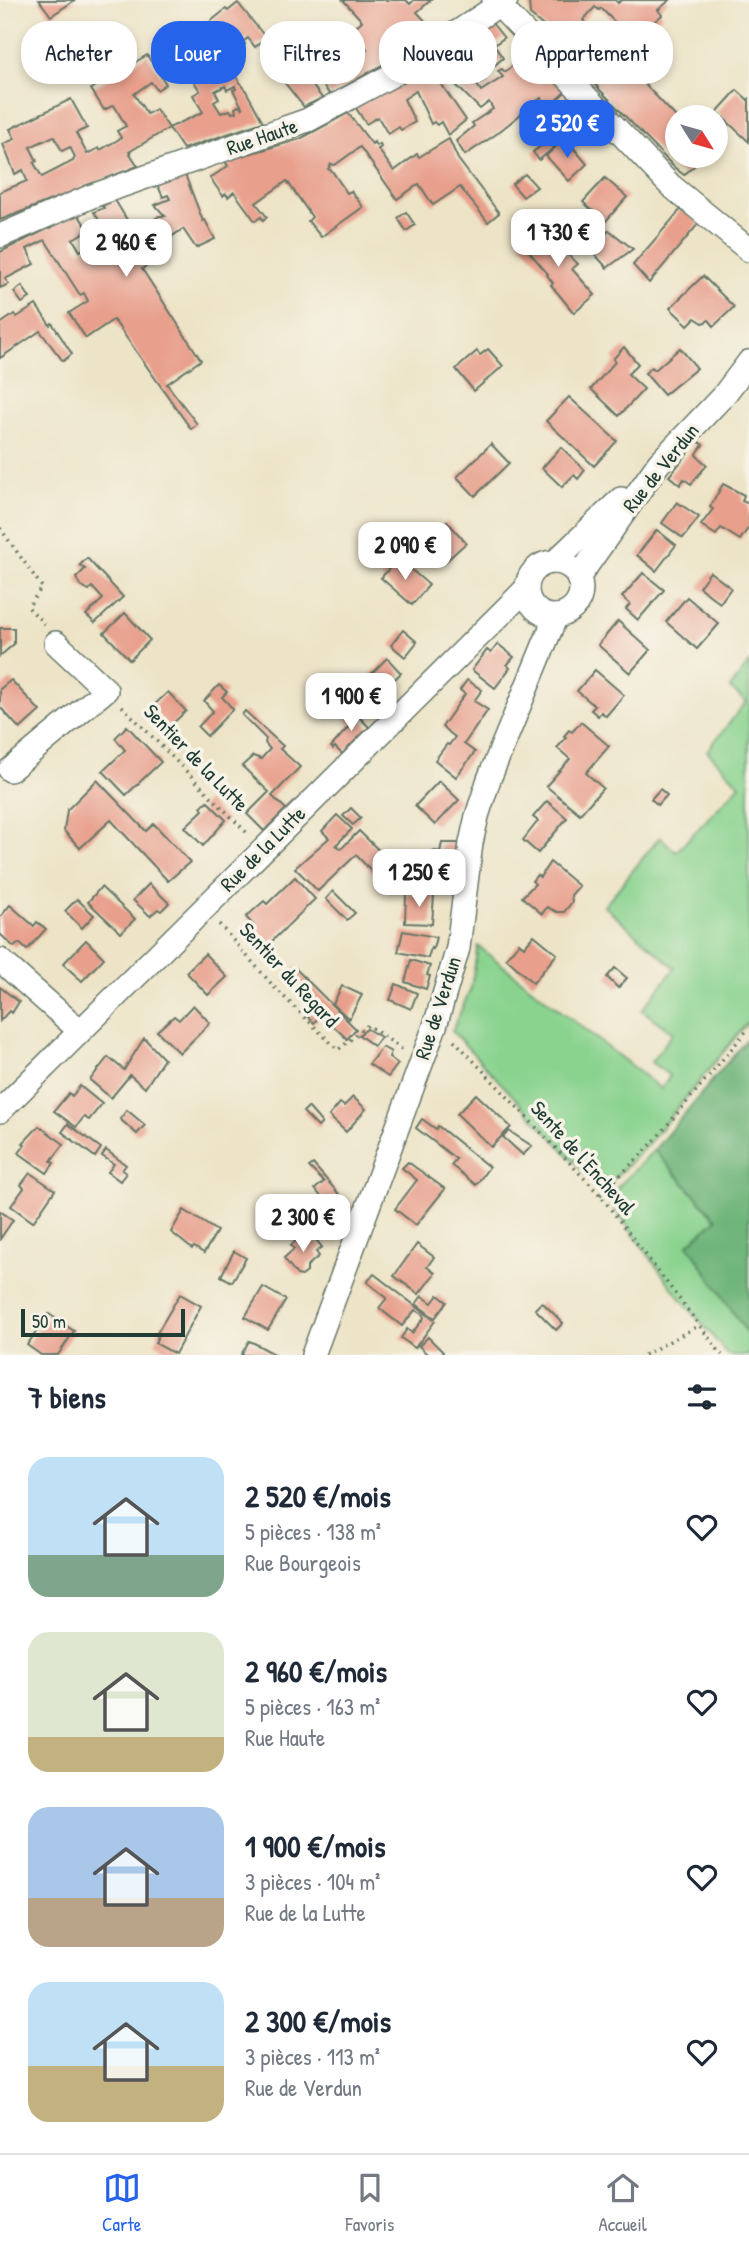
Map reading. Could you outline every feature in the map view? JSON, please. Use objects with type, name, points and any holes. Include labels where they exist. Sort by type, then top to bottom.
[{"type":"street","name":"Rue Haute","points":[[0,236],[92,196],[309,120],[396,73],[500,2]]},
{"type":"street","points":[[500,2],[670,185],[749,250]]},
{"type":"street","name":"Rue de Verdun","points":[[313,1355],[435,1026],[458,948],[477,816],[489,779],[556,616],[565,614],[577,603],[580,586],[578,578],[659,463],[724,395],[749,362]]},
{"type":"street","points":[[555,562],[659,463]]},
{"type":"street","points":[[556,616],[539,612],[532,606],[527,588],[533,572],[547,563],[555,562],[569,567],[578,578]]},
{"type":"street","name":"Rue de la Lutte","points":[[0,1111],[527,588]]},
{"type":"street","points":[[3,770],[106,690],[56,643]]},
{"type":"street","points":[[0,960],[79,1030]]},
{"type":"path","points":[[0,528],[41,587],[28,607],[51,632],[56,643]]},
{"type":"path","name":"Sentier de la Lutte","points":[[106,690],[262,849]]},
{"type":"path","name":"Sentier du Regard","points":[[204,907],[275,988],[338,1050],[368,1025],[421,1063]]},
{"type":"path","name":"Sente de l'Encheval","points":[[435,1026],[450,1036],[600,1195],[722,1355]]},
{"type":"path","points":[[600,1195],[649,1147],[749,1028]]},
{"type":"path","points":[[644,1355],[698,1326]]},
{"type":"green space","points":[[749,663],[749,1021],[647,1145],[602,1191],[452,1031],[471,988],[478,946],[661,1089],[670,1076],[651,1062],[673,1033],[642,1010],[675,968],[604,906],[660,837],[676,852],[740,785],[707,751],[746,702],[730,688]]},
{"type":"green space","points":[[747,1039],[749,1336],[688,1244],[717,1219],[654,1150]]},
{"type":"green space","points":[[654,1150],[717,1220],[688,1244],[749,1336],[749,1355],[728,1355],[673,1289],[607,1198]]},
{"type":"building","points":[[39,0],[75,0],[51,16]]},
{"type":"building","points":[[343,0],[406,0],[410,4],[414,0],[431,0],[417,12],[425,21],[379,21],[379,67],[365,75],[367,49],[365,21]]},
{"type":"building","points":[[529,0],[615,0],[618,3],[621,0],[670,0],[658,10],[662,15],[655,21],[614,21],[601,8],[599,10],[595,7],[584,21],[537,21],[530,15]]},
{"type":"building","points":[[238,3],[260,30],[260,43],[255,47],[248,38],[246,40],[246,21],[211,21]]},
{"type":"building","points":[[497,29],[504,38],[497,43]]},
{"type":"building","points":[[497,49],[503,58],[497,63]]},
{"type":"building","points":[[147,55],[151,61],[151,82],[134,94],[147,114],[156,109],[169,128],[129,152],[138,166],[0,220],[0,192],[27,181],[23,170],[15,174],[3,144],[15,139],[10,129],[71,99],[87,128],[76,133],[87,154],[99,148],[100,150],[121,138],[117,131],[126,126],[114,105],[104,110],[91,89],[99,84],[137,84],[137,61]],"holes":[[[54,136],[62,151],[70,147],[75,157],[73,161],[42,177],[34,163],[37,161],[30,147]]]},
{"type":"building","points":[[511,67],[511,84],[561,84],[567,90],[549,107],[541,98],[465,155],[456,141],[474,126],[472,123],[493,109],[489,102],[480,109],[455,84],[479,84],[481,91],[497,84],[503,77],[498,71],[502,69],[505,72]]},
{"type":"building","points":[[152,84],[166,84],[157,90]]},
{"type":"building","points":[[196,84],[241,84],[263,122],[183,149],[169,128],[203,112],[193,95],[200,91]],"holes":[[[225,86],[227,90],[235,86],[236,89],[233,90],[243,109],[239,106],[235,108],[236,112],[232,113],[230,110],[221,113],[214,102],[219,99],[215,91]]]},
{"type":"building","points":[[286,84],[311,84],[322,98],[304,107]]},
{"type":"building","points":[[322,84],[349,84],[330,95]]},
{"type":"building","points":[[441,84],[466,120],[448,135],[441,122],[437,125],[434,122],[431,124],[416,91],[404,99],[415,122],[388,134],[378,117],[366,124],[356,108],[395,86]]},
{"type":"building","points":[[595,84],[644,84],[665,105],[665,158]]},
{"type":"building","points":[[737,90],[749,99],[749,142],[728,122],[728,105],[723,105]]},
{"type":"building","points":[[348,113],[372,144],[380,144],[378,149],[394,171],[417,154],[419,157],[449,139],[458,159],[499,213],[488,222],[460,187],[433,205],[419,184],[397,199],[360,147],[335,165],[331,164],[328,169],[347,193],[351,191],[363,207],[321,237],[308,221],[312,217],[287,181],[256,203],[267,217],[255,221],[234,192],[228,197],[226,194],[223,196],[210,178],[228,166],[225,161],[300,139]]},
{"type":"building","points":[[551,138],[557,145],[539,160],[533,152]]},
{"type":"building","points":[[565,138],[587,164],[569,181],[546,156]]},
{"type":"building","points":[[675,168],[692,168],[684,175]]},
{"type":"building","points":[[184,172],[203,221],[205,220],[215,239],[196,248],[183,229],[144,255],[149,264],[142,269],[201,360],[167,384],[197,424],[191,429],[113,320],[86,338],[69,313],[88,301],[84,293],[80,295],[45,240],[27,249],[34,264],[5,279],[9,284],[0,288],[0,252],[78,214],[88,230],[73,239],[80,251],[95,242],[102,254],[115,246],[94,212],[115,200],[135,233],[159,216],[165,216],[155,205],[170,199],[168,195],[163,197],[157,184]]},
{"type":"building","points":[[525,174],[537,187],[523,197],[512,184]]},
{"type":"building","points":[[605,178],[627,197],[605,222],[583,202]]},
{"type":"building","points":[[681,209],[699,223],[649,283],[633,265]]},
{"type":"building","points":[[406,212],[415,225],[406,231],[398,218]]},
{"type":"building","points":[[537,225],[559,253],[563,250],[578,264],[572,269],[595,295],[574,313],[551,285],[553,283],[548,274],[519,240]]},
{"type":"building","points":[[609,230],[633,249],[607,268],[592,251]]},
{"type":"building","points":[[703,276],[734,307],[714,326],[709,320],[703,323],[695,318],[688,325],[670,308]]},
{"type":"building","points":[[22,286],[30,298],[22,303],[14,292]]},
{"type":"building","points":[[36,305],[50,325],[52,323],[72,354],[63,361],[40,331],[0,358],[0,324]]},
{"type":"building","points":[[624,347],[638,364],[628,374],[644,389],[619,416],[591,389],[615,362],[613,359]]},
{"type":"building","points":[[680,348],[697,368],[664,395],[645,373],[652,367],[655,370]]},
{"type":"building","points":[[488,349],[503,366],[474,391],[456,369],[477,351],[480,355]]},
{"type":"building","points":[[569,397],[617,441],[594,466],[546,421]]},
{"type":"building","points":[[698,441],[703,445],[696,455],[707,465],[691,484],[684,479],[680,485],[669,476]]},
{"type":"building","points":[[491,444],[509,463],[475,496],[457,477]]},
{"type":"building","points":[[561,447],[585,470],[578,479],[574,475],[562,487],[542,468]]},
{"type":"building","points":[[723,484],[744,495],[742,501],[749,504],[749,527],[740,540],[721,528],[716,535],[701,525],[713,509],[710,507]]},
{"type":"building","points":[[677,502],[699,517],[683,538],[662,523]]},
{"type":"building","points":[[447,521],[466,543],[444,563],[424,541]]},
{"type":"building","points":[[657,530],[676,545],[656,571],[637,555]]},
{"type":"building","points":[[87,558],[123,597],[95,623],[86,615],[103,599],[92,587],[89,590],[80,585],[76,578],[85,569],[80,565]]},
{"type":"building","points":[[398,558],[429,585],[412,605],[381,578]]},
{"type":"building","points":[[710,572],[731,588],[720,603],[699,587]]},
{"type":"building","points":[[643,573],[664,590],[638,620],[626,609],[630,604],[622,597]]},
{"type":"building","points":[[687,597],[719,624],[697,649],[666,622]]},
{"type":"building","points":[[125,613],[150,640],[130,660],[104,633]]},
{"type":"building","points":[[618,621],[650,650],[630,673],[598,645]]},
{"type":"building","points":[[0,628],[14,628],[14,644],[0,656]]},
{"type":"building","points":[[403,630],[417,642],[405,657],[391,645]]},
{"type":"building","points":[[498,644],[514,657],[507,665],[510,668],[495,688],[472,670],[487,650],[491,653]]},
{"type":"building","points":[[387,658],[401,673],[381,693],[367,678]]},
{"type":"building","points":[[595,670],[624,695],[606,716],[601,712],[598,716],[591,710],[595,706],[577,691]]},
{"type":"building","points":[[11,680],[40,711],[20,729],[0,707],[0,689]]},
{"type":"building","points":[[467,680],[482,690],[474,701],[488,710],[464,744],[475,752],[456,777],[435,760],[455,737],[442,727],[465,694],[460,690]]},
{"type":"building","points":[[219,685],[227,692],[222,697],[233,709],[207,736],[198,727],[213,711],[204,701]]},
{"type":"building","points":[[168,692],[186,711],[169,727],[151,708]]},
{"type":"building","points":[[245,711],[283,746],[280,749],[300,767],[272,796],[286,809],[264,831],[247,814],[269,792],[242,766],[253,756],[261,759],[270,749],[265,743],[266,739],[242,715]]},
{"type":"building","points":[[353,711],[369,727],[342,754],[335,747],[331,747],[351,724],[345,719]]},
{"type":"building","points":[[581,722],[609,746],[586,773],[603,788],[580,814],[546,786],[570,759],[557,748],[569,730],[572,732]]},
{"type":"building","points":[[127,726],[161,762],[126,795],[103,771],[125,750],[115,738]]},
{"type":"building","points":[[97,780],[146,831],[154,824],[190,862],[168,881],[111,820],[80,848],[64,831],[67,810]]},
{"type":"building","points":[[439,781],[459,800],[435,825],[415,806]]},
{"type":"building","points":[[660,789],[667,795],[658,805],[651,799]]},
{"type":"building","points":[[207,801],[226,820],[203,846],[185,827],[203,810],[201,807]]},
{"type":"building","points":[[547,801],[567,818],[538,853],[523,840],[538,821],[533,817]]},
{"type":"building","points":[[351,808],[361,818],[353,825],[343,816]]},
{"type":"building","points":[[337,815],[352,829],[336,845],[341,849],[359,831],[400,871],[385,885],[356,855],[318,891],[295,868],[329,838],[322,831]]},
{"type":"building","points":[[442,843],[461,843],[459,855],[453,854],[450,875],[430,872],[433,851],[440,852]]},
{"type":"building","points":[[415,859],[423,860],[420,878],[412,876]]},
{"type":"building","points":[[550,862],[579,886],[571,895],[572,902],[564,912],[547,907],[542,914],[522,897],[535,884],[532,881],[537,875],[540,877]]},
{"type":"building","points":[[295,877],[315,899],[270,943],[274,948],[267,954],[260,946],[263,943],[251,929],[254,926],[246,917],[264,901],[267,904]]},
{"type":"building","points":[[149,884],[169,903],[150,916],[133,900]]},
{"type":"building","points":[[101,887],[135,919],[121,933],[88,902]]},
{"type":"building","points":[[333,891],[355,913],[347,920],[326,899]]},
{"type":"building","points":[[406,894],[434,895],[432,924],[405,923]]},
{"type":"building","points":[[77,899],[94,915],[82,928],[65,911]]},
{"type":"building","points":[[10,905],[34,926],[37,922],[46,929],[27,950],[19,943],[14,947],[0,934],[0,917]]},
{"type":"building","points":[[403,931],[436,937],[428,958],[398,952]]},
{"type":"building","points":[[534,935],[557,954],[533,983],[506,958],[519,943],[524,947]]},
{"type":"building","points":[[86,940],[104,958],[82,981],[63,964]]},
{"type":"building","points":[[205,954],[227,977],[208,995],[186,972]]},
{"type":"building","points":[[411,960],[430,966],[426,989],[405,982]]},
{"type":"building","points":[[295,968],[356,1029],[347,1039],[321,1014],[314,1023],[308,1017],[316,1009],[284,979]]},
{"type":"building","points":[[615,968],[627,978],[618,988],[607,977]]},
{"type":"building","points":[[396,984],[417,993],[411,1009],[390,1000]]},
{"type":"building","points":[[342,986],[362,995],[349,1019],[333,1004]]},
{"type":"building","points":[[0,987],[19,1002],[12,1013],[9,1011],[0,1021]]},
{"type":"building","points":[[193,1005],[210,1023],[180,1053],[157,1031],[174,1016],[179,1020]]},
{"type":"building","points":[[367,1029],[381,1037],[374,1046],[359,1035]]},
{"type":"building","points":[[144,1038],[164,1059],[145,1088],[130,1075],[111,1098],[90,1080],[108,1057],[124,1070]]},
{"type":"building","points":[[382,1047],[391,1052],[389,1057],[398,1064],[388,1077],[369,1064]]},
{"type":"building","points":[[80,1086],[102,1104],[89,1120],[84,1117],[76,1127],[54,1111],[69,1093],[72,1096]]},
{"type":"building","points":[[476,1094],[511,1127],[491,1147],[457,1114]]},
{"type":"building","points":[[353,1097],[366,1109],[346,1132],[329,1116],[340,1103],[344,1106]]},
{"type":"building","points":[[308,1107],[322,1123],[318,1127],[303,1112]]},
{"type":"building","points":[[127,1110],[145,1125],[137,1134],[120,1119]]},
{"type":"building","points":[[422,1119],[436,1129],[438,1126],[489,1167],[476,1185],[451,1165],[456,1159],[416,1128]]},
{"type":"building","points":[[68,1124],[101,1148],[95,1157],[62,1132]]},
{"type":"building","points":[[39,1126],[64,1144],[51,1161],[54,1163],[47,1173],[19,1153],[25,1145],[23,1143]]},
{"type":"building","points":[[509,1131],[532,1146],[523,1155],[503,1137]]},
{"type":"building","points":[[106,1150],[126,1165],[122,1170],[126,1173],[120,1181],[108,1172],[114,1164],[102,1156]]},
{"type":"building","points":[[408,1162],[445,1189],[416,1225],[395,1209],[417,1180],[402,1168]]},
{"type":"building","points":[[313,1164],[351,1208],[345,1227],[315,1189],[324,1182],[309,1167]]},
{"type":"building","points":[[30,1173],[55,1190],[33,1222],[11,1206],[24,1188],[21,1185]]},
{"type":"building","points":[[184,1210],[217,1231],[204,1253],[194,1247],[192,1249],[171,1232]]},
{"type":"building","points":[[0,1211],[13,1220],[0,1239]]},
{"type":"building","points":[[302,1235],[307,1240],[312,1235],[322,1247],[316,1252],[319,1256],[307,1266],[307,1272],[302,1276],[297,1275],[284,1258],[294,1249],[291,1245]]},
{"type":"building","points":[[417,1244],[434,1257],[427,1267],[435,1273],[419,1294],[394,1276]]},
{"type":"building","points":[[234,1251],[246,1258],[232,1282],[221,1276]]},
{"type":"building","points":[[374,1274],[435,1321],[415,1348],[401,1338],[407,1329],[412,1333],[424,1318],[423,1315],[415,1310],[402,1326],[379,1308],[387,1298],[367,1282]]},
{"type":"building","points":[[263,1287],[286,1300],[268,1330],[245,1317]]},
{"type":"building","points":[[180,1294],[201,1306],[175,1354],[155,1343],[159,1334],[157,1333]]},
{"type":"building","points":[[438,1295],[447,1302],[435,1318],[416,1304],[422,1296],[432,1303]]},
{"type":"building","points":[[542,1302],[563,1323],[556,1330],[535,1309]]},
{"type":"building","points":[[49,1314],[74,1331],[58,1355],[41,1355],[27,1345]]},
{"type":"building","points":[[428,1337],[443,1352],[440,1355],[428,1355],[419,1346]]},
{"type":"building","points":[[249,1341],[254,1343],[276,1355],[241,1355]]}]
